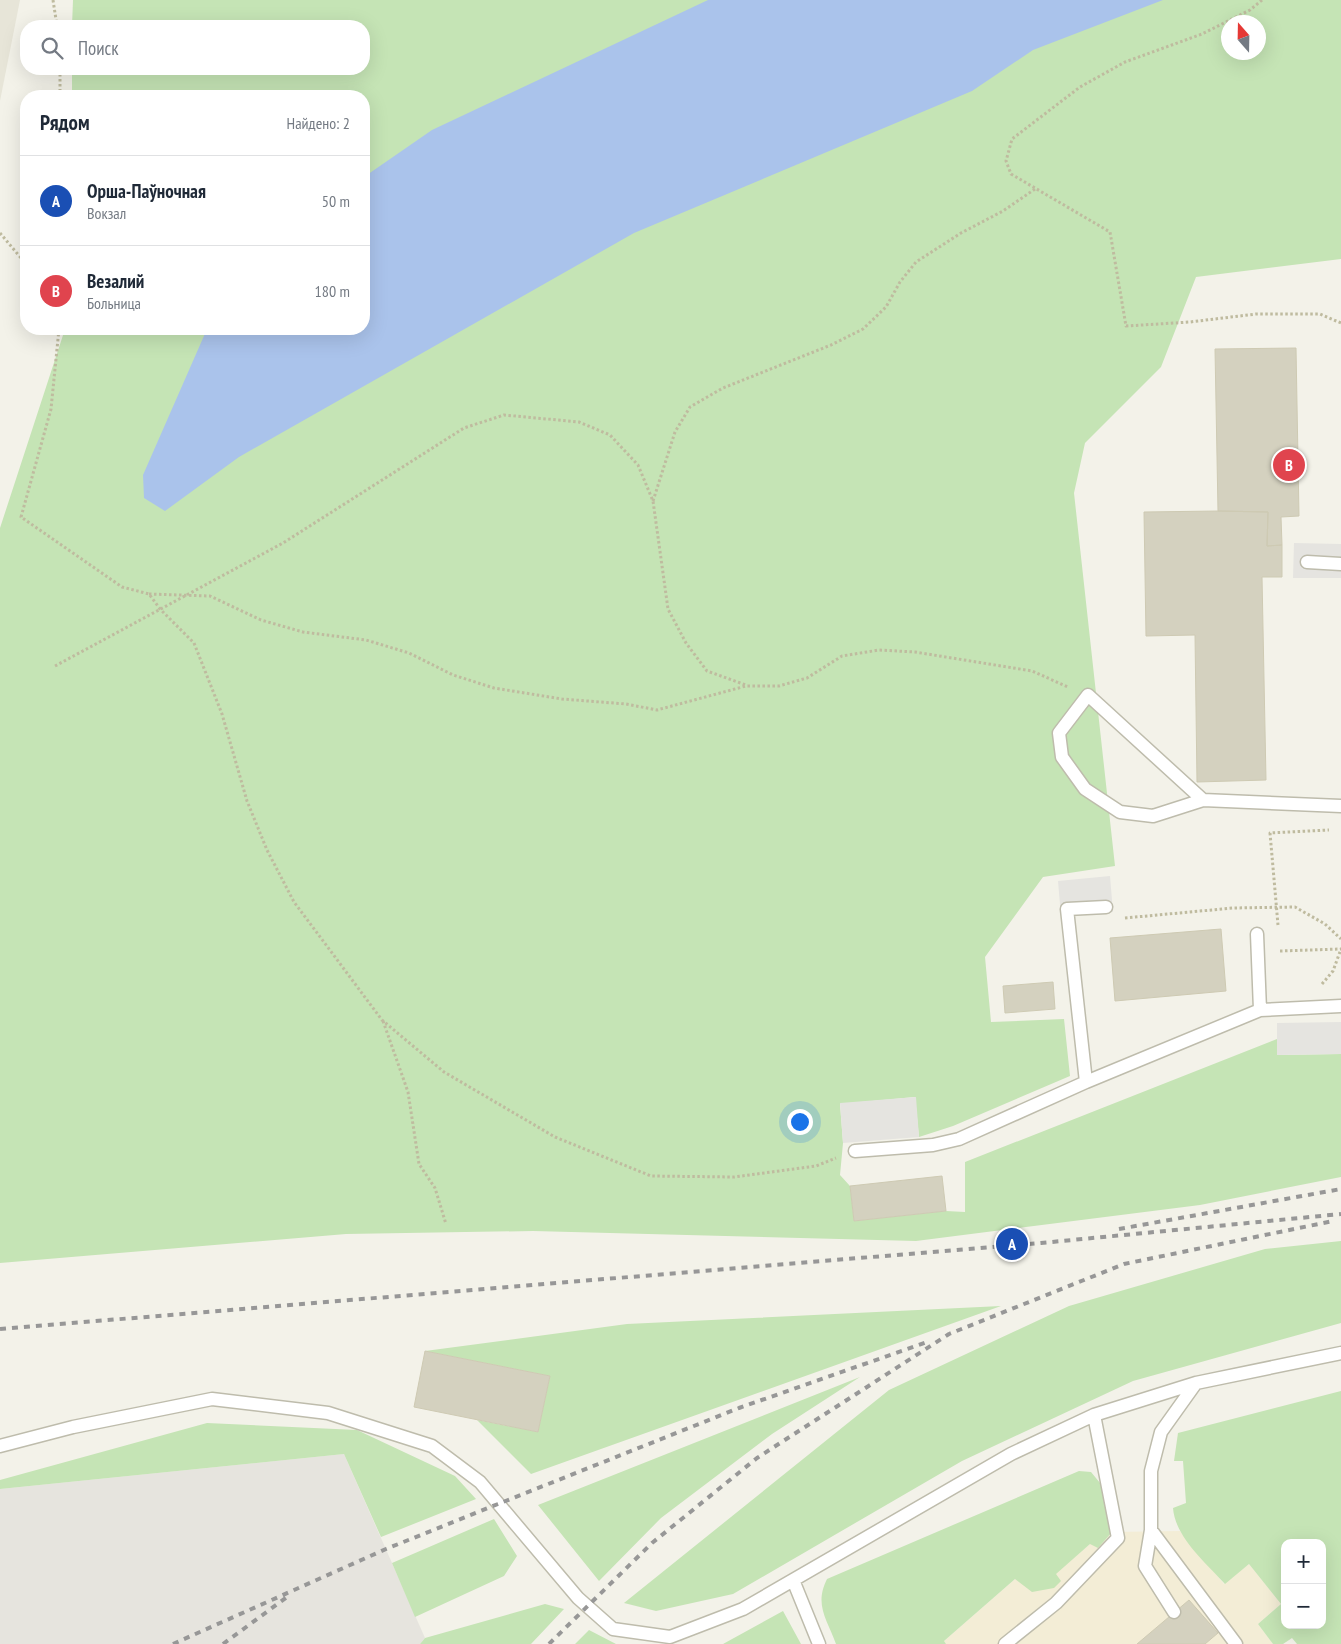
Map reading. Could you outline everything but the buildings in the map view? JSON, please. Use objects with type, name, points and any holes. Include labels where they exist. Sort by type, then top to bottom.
[{"type":"lane","points":[[1307,562],[1341,564]]},
{"type":"lane","points":[[1202,800],[1088,695],[1060,733],[1062,757],[1085,789],[1120,812],[1153,816],[1202,800],[1341,806]]},
{"type":"lane","points":[[1086,1082],[1067,909],[1106,907]]},
{"type":"lane","points":[[1257,934],[1260,1010]]},
{"type":"lane","points":[[855,1151],[933,1145],[959,1139],[1086,1082],[1260,1010],[1341,1006]]},
{"type":"lane","points":[[0,1446],[73,1427],[212,1399],[328,1413],[432,1446],[480,1482],[578,1598],[613,1629],[670,1636],[743,1609],[1011,1454],[1094,1415],[1196,1383],[1341,1353]]},
{"type":"lane","points":[[1174,1612],[1145,1566],[1151,1530],[1151,1471],[1161,1432],[1196,1383]]},
{"type":"lane","points":[[1005,1644],[1056,1603],[1118,1538],[1094,1415]]},
{"type":"lane","points":[[1151,1530],[1236,1644]]},
{"type":"lane","points":[[793,1580],[810,1616],[819,1644]]},
{"type":"path","points":[[53,0],[56,20]]},
{"type":"path","points":[[1262,0],[1250,10],[1210,30],[1125,62],[1080,87],[1012,139],[1006,161],[1012,174],[1110,232],[1126,326],[1190,322],[1256,314],[1320,314],[1341,323]]},
{"type":"path","points":[[60,75],[60,90]]},
{"type":"path","points":[[653,501],[676,432],[690,407],[723,388],[831,345],[863,329],[886,307],[900,282],[916,262],[961,232],[1003,211],[1035,188]]},
{"type":"path","points":[[0,232],[20,257]]},
{"type":"path","points":[[58,335],[51,409],[21,517],[122,587],[149,594],[210,596],[261,620],[302,632],[366,640],[384,645],[409,653],[453,675],[494,688],[562,699],[626,704],[657,710],[746,686],[778,686],[807,678],[842,656],[879,650],[915,652],[1032,671],[1088,695]]},
{"type":"path","points":[[55,666],[283,543],[464,428],[504,415],[579,422],[610,434],[638,465],[653,501],[668,610],[686,643],[708,671],[746,686]]},
{"type":"path","points":[[149,594],[160,609],[194,643],[222,714],[247,801],[266,850],[294,902],[382,1020],[444,1072],[555,1138],[651,1176],[734,1178],[816,1166],[855,1151]]},
{"type":"path","points":[[1278,933],[1270,832],[1332,830]]},
{"type":"path","points":[[1124,918],[1295,907],[1325,924],[1341,939]]},
{"type":"path","points":[[1279,942],[1280,958]]},
{"type":"path","points":[[1280,951],[1341,948],[1333,971],[1318,989]]},
{"type":"path","points":[[382,1020],[408,1092],[419,1164],[434,1188],[446,1224]]},
{"type":"shaded area","points":[[0,0],[20,0],[0,101]]},
{"type":"shaded area","points":[[1294,543],[1341,544],[1341,578],[1293,578]]},
{"type":"shaded area","points":[[1110,876],[1113,912],[1061,916],[1058,881]]},
{"type":"shaded area","points":[[1341,1022],[1341,1054],[1277,1055],[1277,1023]]},
{"type":"shaded area","points":[[916,1097],[919,1137],[843,1143],[840,1103]]},
{"type":"shaded area","points":[[344,1454],[425,1638],[420,1644],[0,1644],[0,1489]]},
{"type":"shaded area","points":[[1180,1531],[1224,1584],[1249,1564],[1281,1604],[1258,1624],[1273,1644],[946,1644],[944,1641],[1015,1579],[1055,1574],[1090,1544],[1112,1532]]},
{"type":"green space","points":[[73,0],[1341,0],[1341,259],[1196,277],[1161,367],[1085,443],[1074,493],[1115,866],[1043,877],[985,957],[991,1022],[1064,1019],[1070,1076],[953,1126],[919,1137],[915,1097],[840,1104],[843,1143],[840,1175],[850,1186],[854,1221],[946,1211],[965,1212],[965,1162],[1277,1039],[1278,1055],[1341,1054],[1341,1177],[1200,1205],[916,1241],[533,1231],[346,1234],[0,1263],[0,528],[63,335],[370,335],[370,90],[72,90],[72,75],[370,75],[370,20],[72,20]]},
{"type":"green space","points":[[1341,1241],[1341,1323],[1133,1381],[962,1461],[733,1594],[656,1611],[624,1603],[889,1390],[1069,1306],[1265,1249]]},
{"type":"green space","points":[[1001,1306],[531,1474],[477,1420],[538,1432],[550,1376],[425,1351],[627,1324]]},
{"type":"green space","points":[[860,1377],[772,1434],[661,1518],[599,1581],[538,1505]]},
{"type":"green space","points":[[1341,1391],[1341,1644],[1297,1644],[1292,1638],[1283,1644],[1273,1644],[1258,1624],[1281,1604],[1249,1564],[1225,1584],[1193,1549],[1179,1529],[1173,1508],[1186,1503],[1183,1461],[1174,1461],[1178,1433]]},
{"type":"green space","points":[[207,1423],[357,1430],[455,1476],[476,1499],[381,1537],[344,1454],[0,1489],[0,1480]]},
{"type":"green space","points":[[1079,1471],[1091,1472],[1105,1489],[1112,1532],[1098,1548],[1090,1544],[1056,1574],[1061,1581],[1054,1588],[1032,1592],[1015,1579],[944,1641],[946,1644],[836,1644],[823,1612],[823,1588],[827,1579]]},
{"type":"green space","points":[[494,1519],[517,1556],[504,1576],[415,1617],[392,1563]]},
{"type":"green space","points":[[545,1604],[564,1609],[531,1644],[420,1644],[425,1638]]},
{"type":"green space","points":[[783,1611],[801,1644],[723,1644]]},
{"type":"green space","points":[[589,1630],[616,1644],[575,1644]]},
{"type":"water","points":[[708,0],[1163,0],[1033,50],[972,91],[634,233],[239,457],[165,511],[144,498],[143,475],[204,335],[370,335],[370,173],[432,130]]},
{"type":"railway","points":[[1119,1229],[1341,1189]]},
{"type":"railway","points":[[0,1329],[1041,1243],[1341,1214]]},
{"type":"railway","points":[[549,1644],[652,1543],[757,1458],[949,1334],[1124,1264],[1333,1221]]},
{"type":"railway","points":[[173,1644],[386,1549],[498,1504],[739,1408],[930,1341]]},
{"type":"railway","points":[[223,1644],[287,1597]]},
{"type":"place","name":"Везалий","points":[[1289,465]]},
{"type":"place","name":"Орша-Паўночная","points":[[1012,1244]]}]
